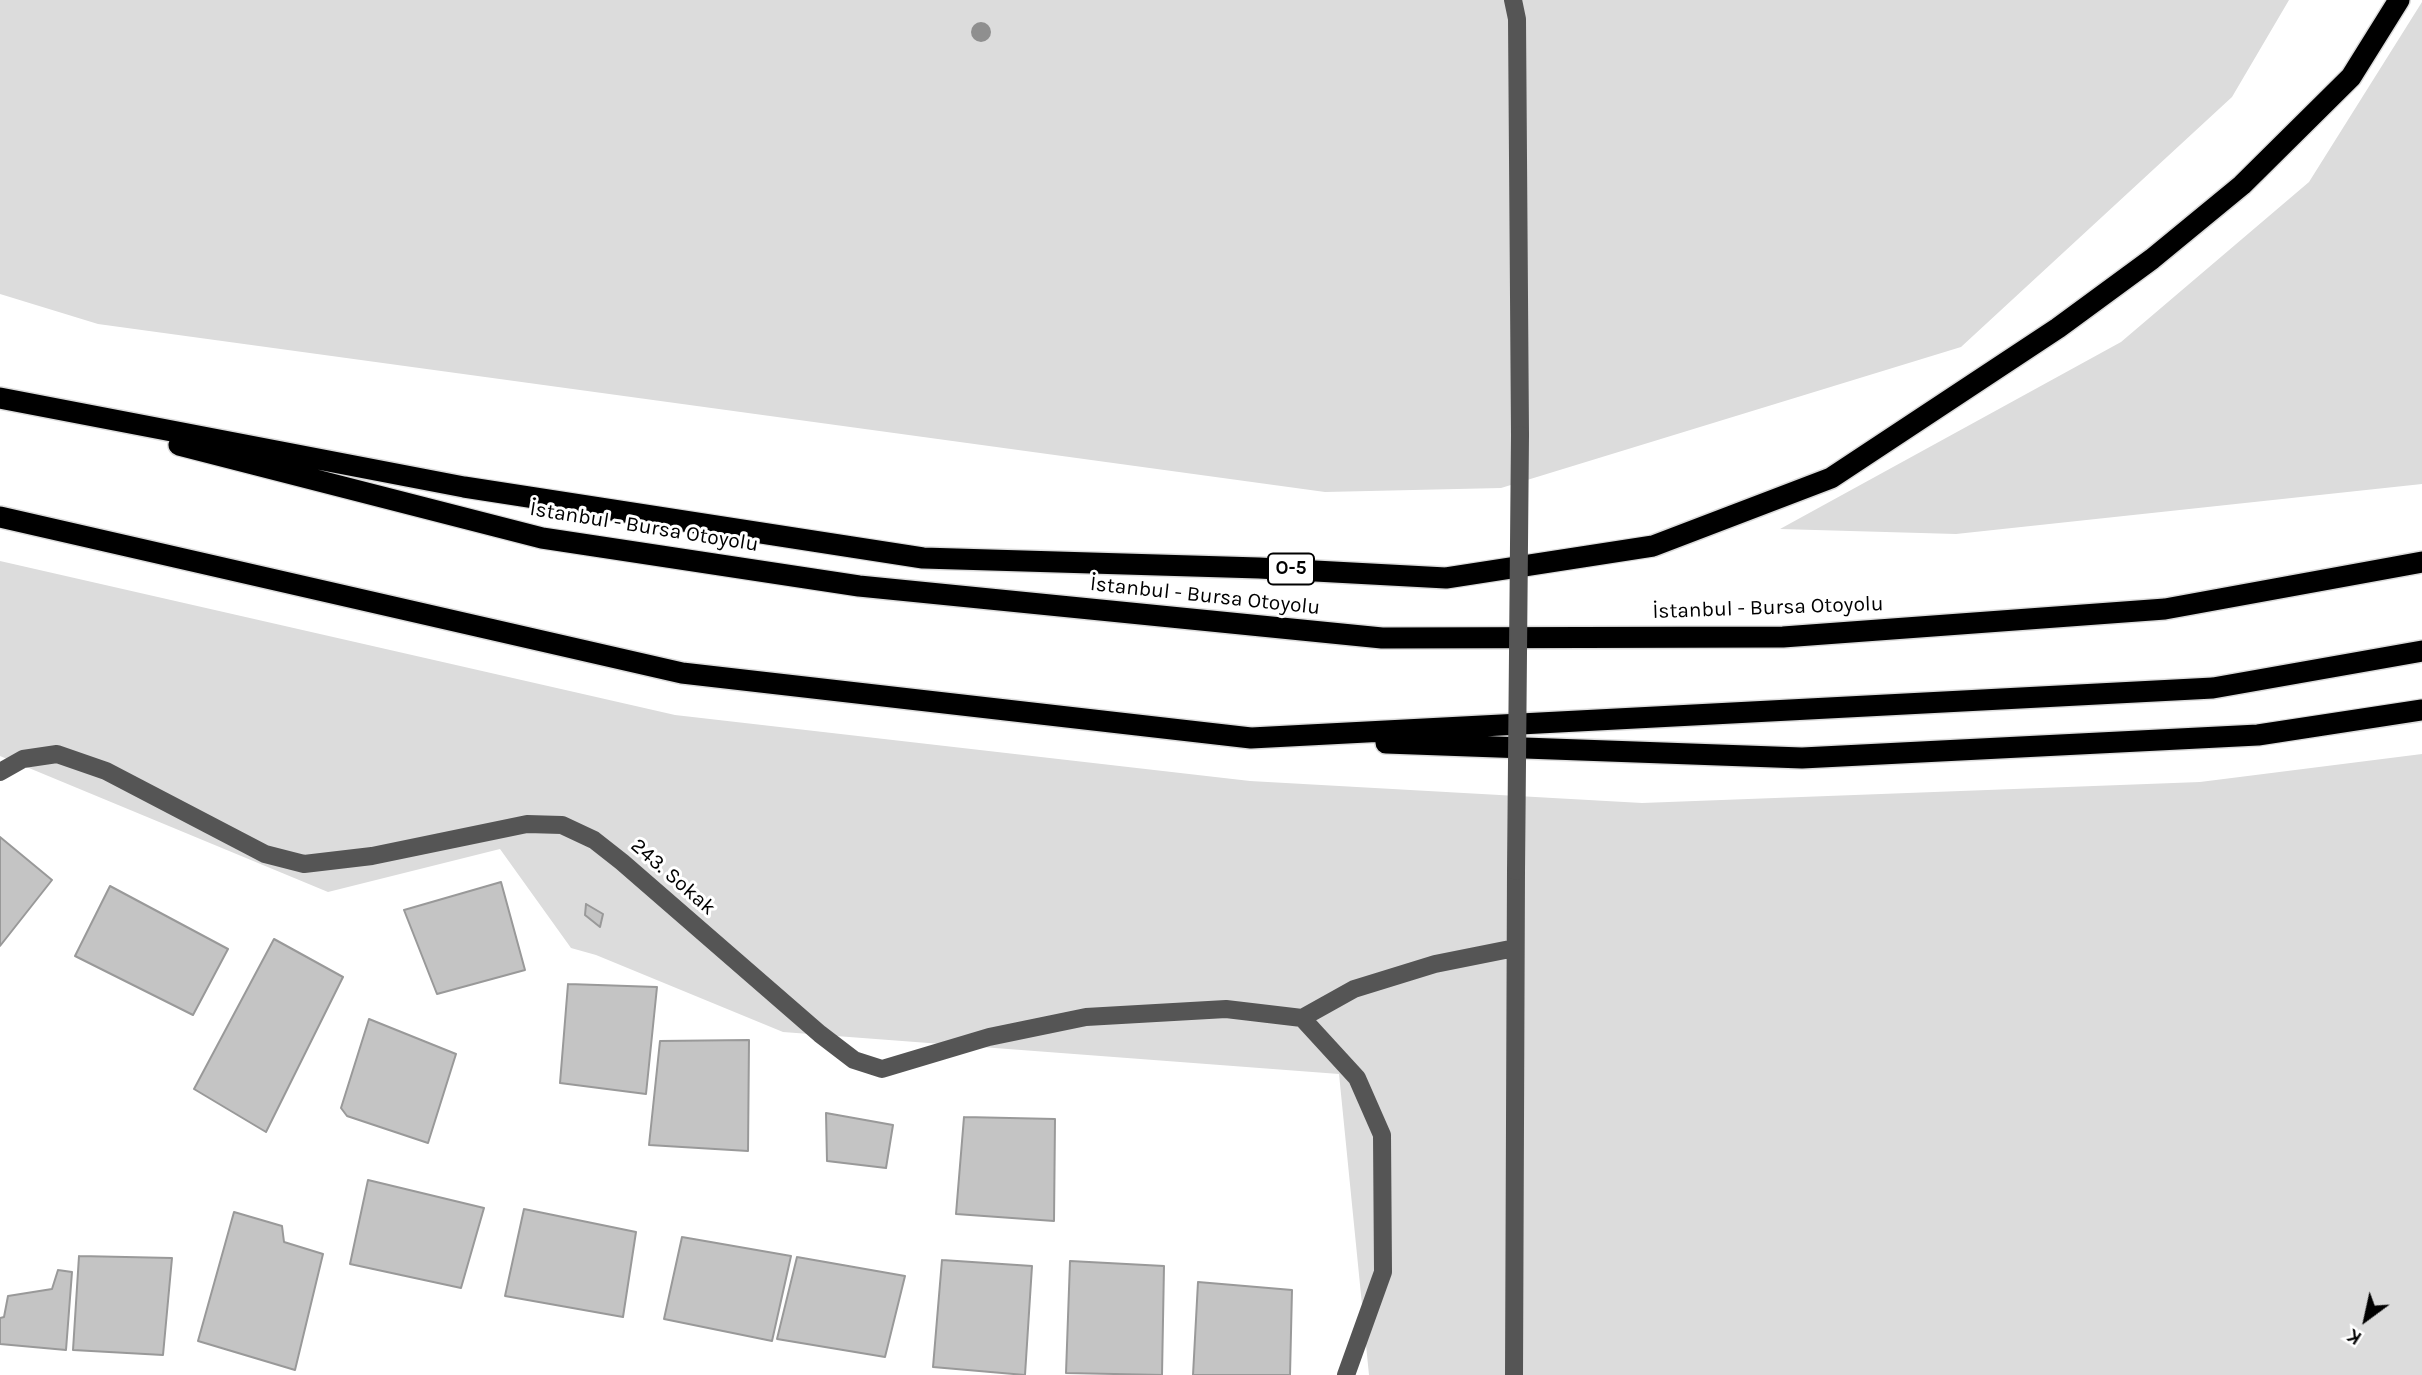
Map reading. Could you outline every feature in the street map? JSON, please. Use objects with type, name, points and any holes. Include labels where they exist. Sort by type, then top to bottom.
[{"type":"highway","name":"O-5","points":[[0,399],[464,486],[923,558],[1259,568],[1446,578],[1653,546],[1831,478],[2058,328],[2152,259],[2242,185],[2351,77],[2399,0]]},
{"type":"highway","name":"İstanbul - Bursa Otoyolu","points":[[0,399],[542,538],[859,586],[1382,638],[1783,637],[2165,609],[2422,562]]},
{"type":"highway","points":[[0,517],[682,673],[1251,738],[1802,758],[2258,735],[2422,710]]},
{"type":"highway","points":[[1251,738],[2213,688],[2422,651]]},
{"type":"street","points":[[1513,0],[1517,19],[1520,435],[1514,1375]]},
{"type":"street","name":"243. Sokak","points":[[0,772],[23,759],[57,754],[106,771],[265,854],[304,864],[372,856],[527,824],[562,825],[594,840],[622,862],[854,1060],[882,1069],[989,1037],[1086,1017],[1226,1009],[1302,1018]]},
{"type":"street","points":[[1346,1375],[1383,1272],[1382,1135],[1357,1078],[1302,1018],[1354,989],[1435,964],[1515,948]]},
{"type":"shaded area","points":[[0,0],[2289,0],[2232,97],[1961,347],[1501,488],[1325,492],[98,324],[0,294]]},
{"type":"shaded area","points":[[2422,2],[2422,484],[1956,534],[1780,529],[2121,342],[2309,182]]},
{"type":"shaded area","points":[[0,561],[675,715],[1250,781],[1642,803],[2200,782],[2422,754],[2422,1375],[1369,1375],[1339,1074],[783,1032],[596,955],[571,948],[500,849],[328,892],[0,756]]},
{"type":"building","points":[[0,837],[52,880],[0,946]]},
{"type":"building","points":[[501,882],[525,970],[437,994],[404,910]]},
{"type":"building","points":[[110,886],[228,949],[193,1015],[75,956]]},
{"type":"building","points":[[586,904],[603,914],[600,927],[585,915]]},
{"type":"building","points":[[274,939],[343,977],[266,1132],[194,1089]]},
{"type":"building","points":[[568,984],[657,987],[646,1094],[560,1083]]},
{"type":"building","points":[[369,1019],[456,1054],[428,1143],[347,1116],[341,1108]]},
{"type":"building","points":[[749,1040],[748,1151],[649,1145],[660,1041]]},
{"type":"building","points":[[826,1113],[893,1125],[886,1168],[827,1161]]},
{"type":"building","points":[[964,1117],[1055,1119],[1054,1221],[956,1214]]},
{"type":"building","points":[[368,1180],[484,1208],[461,1288],[350,1264]]},
{"type":"building","points":[[524,1209],[636,1232],[623,1317],[505,1296]]},
{"type":"building","points":[[234,1212],[282,1226],[284,1242],[323,1254],[295,1370],[198,1341]]},
{"type":"building","points":[[682,1237],[791,1256],[772,1341],[664,1319]]},
{"type":"building","points":[[79,1256],[172,1258],[163,1355],[73,1350]]},
{"type":"building","points":[[797,1257],[905,1276],[885,1357],[777,1339]]},
{"type":"building","points":[[942,1260],[1032,1266],[1025,1375],[933,1367]]},
{"type":"building","points":[[1070,1261],[1164,1266],[1162,1375],[1066,1373]]},
{"type":"building","points":[[58,1270],[72,1272],[66,1350],[0,1344],[0,1318],[4,1317],[8,1296],[52,1289]]},
{"type":"building","points":[[1198,1282],[1292,1290],[1290,1375],[1193,1375]]}]
